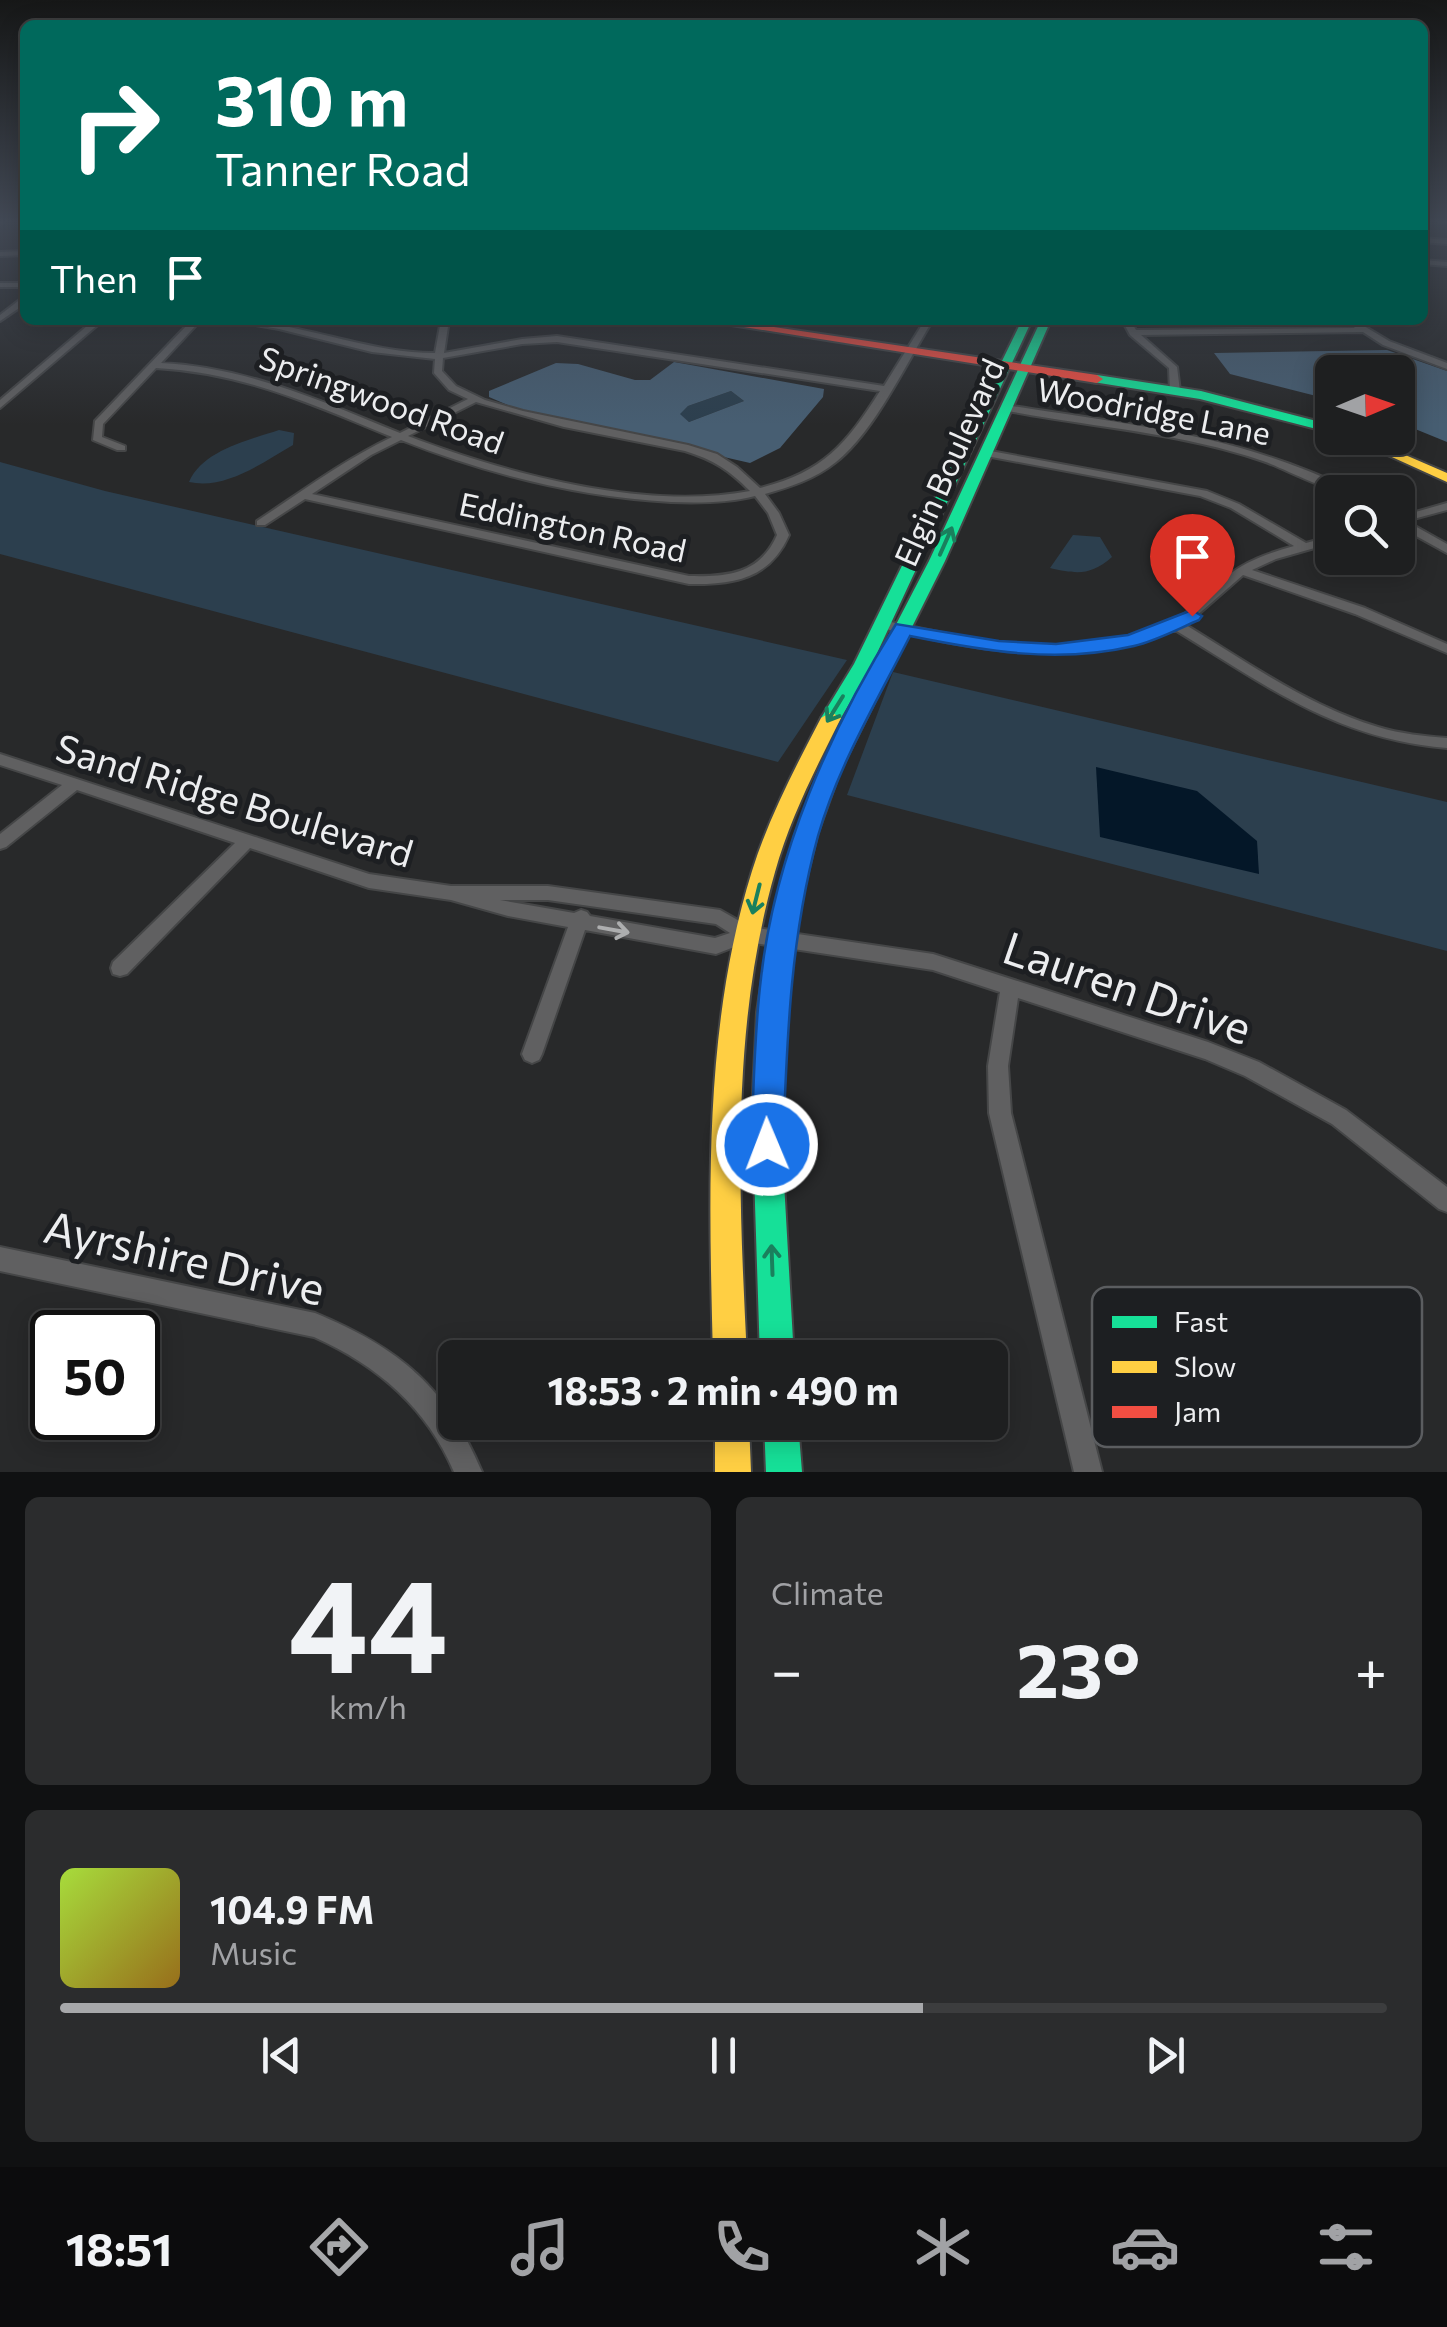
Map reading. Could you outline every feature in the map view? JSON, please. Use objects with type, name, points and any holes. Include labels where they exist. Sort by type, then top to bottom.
[{"type":"main road","points":[[737,325],[1175,391],[1315,424]]},
{"type":"main road","name":"Elgin Boulevard","points":[[776,1340],[766,1112],[780,939],[806,836],[830,771],[903,628],[1006,408],[1026,325]]},
{"type":"main road","name":"Elgin Boulevard","points":[[730,1340],[725,1099],[730,1023],[746,934],[783,805],[882,624],[1013,368],[1043,325]]},
{"type":"main road","points":[[1395,455],[1447,478]]},
{"type":"main road","points":[[732,1440],[733,1472]]},
{"type":"main road","points":[[782,1440],[784,1472]]},
{"type":"street","points":[[0,319],[20,304]]},
{"type":"street","points":[[0,405],[93,325]]},
{"type":"street","points":[[121,448],[102,442],[95,429],[190,325]]},
{"type":"street","points":[[256,325],[403,354],[439,356],[522,340],[557,339],[883,389]]},
{"type":"street","points":[[439,356],[444,325]]},
{"type":"street","name":"Springwood Road","points":[[154,365],[221,369],[498,469],[628,496],[696,500],[754,493],[793,482],[833,460],[927,325]]},
{"type":"street","points":[[1129,325],[1172,367],[1175,391]]},
{"type":"street","points":[[1355,325],[1447,366]]},
{"type":"street","points":[[1134,333],[1362,330]]},
{"type":"street","name":"Eddington Road","points":[[301,495],[705,581],[756,569],[781,542],[779,521],[730,466],[703,452],[547,420],[477,398],[442,381],[437,371],[439,356]]},
{"type":"street","points":[[261,524],[398,436],[477,398]]},
{"type":"street","name":"Woodridge Lane","points":[[1006,408],[1227,446],[1315,478]]},
{"type":"street","points":[[985,453],[1203,493],[1250,514],[1304,547]]},
{"type":"street","points":[[1415,516],[1447,506]]},
{"type":"street","points":[[1415,531],[1447,549]]},
{"type":"street","points":[[882,624],[999,647],[1056,650],[1132,641],[1177,625],[1243,571],[1315,544]]},
{"type":"street","points":[[1243,571],[1347,606],[1447,649]]},
{"type":"street","points":[[1177,625],[1350,723],[1396,738],[1447,743]]},
{"type":"street","name":"Sand Ridge Boulevard","points":[[0,759],[370,881],[451,893],[526,892],[720,917],[746,934]]},
{"type":"street","points":[[0,843],[74,784]]},
{"type":"street","points":[[120,968],[246,842]]},
{"type":"street","name":"Sand Ridge Boulevard","points":[[451,893],[475,903],[716,946],[746,934]]},
{"type":"street","points":[[532,1054],[587,899]]},
{"type":"street","name":"Lauren Drive","points":[[746,934],[934,962],[1252,1069],[1345,1121],[1447,1201]]},
{"type":"street","points":[[1010,987],[998,1066],[1000,1113],[1088,1472]]},
{"type":"street","name":"Ayrshire Drive","points":[[0,1259],[315,1324],[352,1339],[385,1360],[416,1388],[442,1423],[468,1472]]},
{"type":"shaded area","points":[[1387,350],[1401,355],[1315,355],[1315,396],[1230,374],[1214,353]]},
{"type":"shaded area","points":[[1415,360],[1447,371],[1447,442],[1415,429]]},
{"type":"shaded area","points":[[674,362],[824,389],[823,397],[780,448],[750,463],[519,410],[489,397],[489,391],[556,363],[650,380]],"holes":[[[731,391],[744,401],[689,422],[680,414],[688,406]]]},
{"type":"shaded area","points":[[731,391],[744,401],[689,422],[679,414],[688,406]]},
{"type":"shaded area","points":[[279,430],[294,433],[293,445],[256,467],[230,479],[189,482],[216,454]]},
{"type":"shaded area","points":[[0,462],[105,491],[847,660],[778,762],[0,554]]},
{"type":"shaded area","points":[[1073,535],[1100,537],[1112,557],[1083,572],[1050,568]]},
{"type":"shaded area","points":[[893,672],[1447,802],[1447,951],[847,795]]},
{"type":"shaded area","points":[[1096,767],[1197,791],[1257,841],[1259,874],[1100,837]]},
{"type":"traffic: fast","points":[[831,718],[863,664],[1025,325]]},
{"type":"traffic: fast","points":[[776,1340],[766,1112],[770,1012],[780,939],[806,835],[830,771],[937,561],[1044,325]]},
{"type":"traffic: fast","points":[[1097,379],[1201,395],[1315,425]]},
{"type":"traffic: fast","points":[[782,1440],[784,1472]]},
{"type":"traffic: slow","points":[[1395,455],[1447,478]]},
{"type":"traffic: slow","points":[[730,1340],[727,1110],[733,1029],[745,949],[764,871],[792,794],[831,718]]},
{"type":"traffic: slow","points":[[732,1440],[733,1472]]},
{"type":"traffic: jam","points":[[738,325],[1097,379]]},
{"type":"route","points":[[767,1145],[770,1012],[780,939],[806,836],[830,771],[903,628],[999,647],[1082,649],[1132,641],[1192,616]]}]
